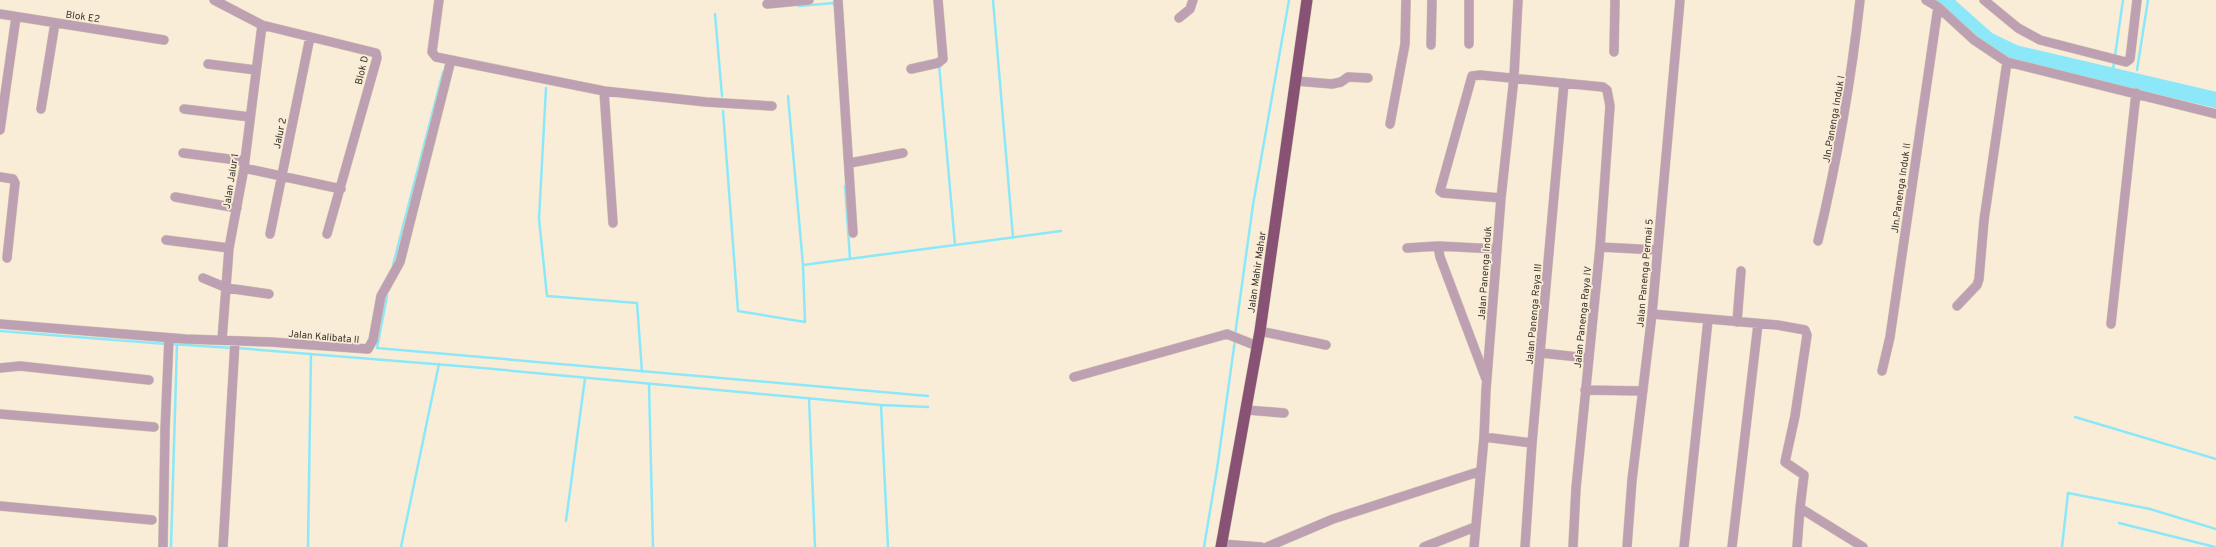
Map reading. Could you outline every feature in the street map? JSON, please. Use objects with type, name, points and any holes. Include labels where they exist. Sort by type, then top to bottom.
[{"type":"highway","name":"Jalan Mahir Mahar","points":[[1222,545],[1260,331],[1307,0]]},
{"type":"street","name":"Blok D","points":[[214,0],[262,24],[374,52],[376,55],[328,234]]},
{"type":"street","points":[[439,0],[432,55],[436,57],[604,91],[706,102],[772,106]]},
{"type":"street","points":[[767,4],[809,0]]},
{"type":"street","points":[[838,0],[854,233]]},
{"type":"street","points":[[911,69],[938,63],[943,59],[938,0]]},
{"type":"street","points":[[1179,18],[1190,9],[1193,0]]},
{"type":"street","points":[[1390,124],[1406,44],[1406,0]]},
{"type":"street","points":[[1431,45],[1432,0]]},
{"type":"street","points":[[1469,0],[1469,44]]},
{"type":"street","name":"Jalan Panenga Induk","points":[[1474,547],[1484,437],[1501,198],[1514,78],[1518,0]]},
{"type":"street","points":[[1614,52],[1615,0]]},
{"type":"street","name":"Jalan Panenga Permai 5","points":[[1627,547],[1652,314],[1680,0]]},
{"type":"street","name":"Jln.Panenga Induk I","points":[[1818,241],[1846,111],[1860,0]]},
{"type":"street","points":[[1926,0],[1938,7],[1974,40],[2007,62],[2216,114]]},
{"type":"street","points":[[1984,0],[2018,28],[2040,40],[2126,62],[2130,59],[2137,0]]},
{"type":"street","name":"Jln.Panenga Induk II","points":[[1882,371],[1890,337],[1938,7]]},
{"type":"street","name":"Blok E2","points":[[0,14],[164,40]]},
{"type":"street","points":[[0,130],[16,17]]},
{"type":"street","points":[[41,109],[56,23]]},
{"type":"street","name":"Jalan Jalur 1","points":[[222,340],[229,248],[244,165],[262,24]]},
{"type":"street","name":"Jalur 2","points":[[270,234],[310,37]]},
{"type":"street","name":"Jalan Kalibata II","points":[[0,324],[169,338],[222,340],[362,350],[371,347],[381,296],[400,262],[451,60]]},
{"type":"street","points":[[1957,306],[1977,285],[1979,279],[1984,220],[2007,62]]},
{"type":"street","points":[[208,64],[256,70]]},
{"type":"street","points":[[1501,198],[1443,193],[1440,188],[1471,78],[1477,74],[1564,83]]},
{"type":"street","points":[[1296,81],[1332,84],[1341,82],[1348,77],[1368,78]]},
{"type":"street","name":"Jalan Panenga Raya IV","points":[[1564,83],[1603,87],[1607,90],[1610,100],[1600,247],[1585,390],[1573,546]]},
{"type":"street","name":"Jalan Panenga Raya III","points":[[1525,547],[1532,443],[1564,83]]},
{"type":"street","points":[[604,91],[613,223]]},
{"type":"street","points":[[2111,324],[2136,94]]},
{"type":"street","points":[[184,109],[250,117]]},
{"type":"street","points":[[183,153],[244,165],[281,176],[341,189]]},
{"type":"street","points":[[850,163],[903,153]]},
{"type":"street","points":[[0,177],[13,179],[15,183],[7,258]]},
{"type":"street","points":[[175,197],[237,208]]},
{"type":"street","points":[[166,240],[229,248]]},
{"type":"street","points":[[1407,248],[1438,246],[1497,249]]},
{"type":"street","points":[[1438,246],[1440,257],[1487,382]]},
{"type":"street","points":[[1600,247],[1657,250]]},
{"type":"street","points":[[1737,322],[1741,271]]},
{"type":"street","points":[[203,278],[227,288],[269,294]]},
{"type":"street","points":[[1652,314],[1799,328],[1806,333],[1795,416],[1784,458],[1787,465],[1804,475],[1797,547]]},
{"type":"street","points":[[1684,547],[1708,320]]},
{"type":"street","points":[[1732,547],[1758,324]]},
{"type":"street","points":[[1260,331],[1326,345]]},
{"type":"street","points":[[1074,378],[1227,334],[1257,346]]},
{"type":"street","points":[[163,547],[165,430],[169,338]]},
{"type":"street","points":[[223,547],[235,341]]},
{"type":"street","points":[[1541,353],[1588,358]]},
{"type":"street","points":[[0,368],[20,366],[149,380]]},
{"type":"street","points":[[1585,390],[1643,391]]},
{"type":"street","points":[[1247,410],[1284,413]]},
{"type":"street","points":[[0,414],[154,427]]},
{"type":"street","points":[[1484,437],[1532,443]]},
{"type":"street","points":[[1267,547],[1332,520],[1481,471]]},
{"type":"street","points":[[0,506],[152,520]]},
{"type":"street","points":[[1800,508],[1863,547]]},
{"type":"street","points":[[1424,547],[1475,527]]},
{"type":"street","points":[[1222,545],[1261,547]]},
{"type":"waterway","points":[[993,0],[1013,237]]},
{"type":"waterway","points":[[1235,335],[1253,205],[1289,0]]},
{"type":"waterway","points":[[1943,0],[1988,40],[2015,53],[2216,100]]},
{"type":"waterway","points":[[2113,70],[2123,0]]},
{"type":"waterway","points":[[2137,70],[2148,0]]},
{"type":"waterway","points":[[799,2],[799,6],[834,3],[834,5]]},
{"type":"waterway","points":[[715,14],[722,96]]},
{"type":"waterway","points":[[939,64],[955,245]]},
{"type":"waterway","points":[[393,265],[443,72]]},
{"type":"waterway","points":[[546,88],[539,219],[547,296],[637,303],[642,372]]},
{"type":"waterway","points":[[788,96],[803,265],[1061,231]]},
{"type":"waterway","points":[[723,111],[738,311],[805,322],[803,265]]},
{"type":"waterway","points":[[845,186],[850,259]]},
{"type":"waterway","points":[[387,296],[377,348],[928,396]]},
{"type":"waterway","points":[[0,331],[166,344]]},
{"type":"waterway","points":[[1204,547],[1217,469],[1235,340]]},
{"type":"waterway","points":[[171,344],[232,348]]},
{"type":"waterway","points":[[171,547],[177,344]]},
{"type":"waterway","points":[[237,348],[471,367],[881,405],[928,407]]},
{"type":"waterway","points":[[308,547],[311,354]]},
{"type":"waterway","points":[[401,547],[439,364]]},
{"type":"waterway","points":[[566,521],[585,378]]},
{"type":"waterway","points":[[649,384],[653,547]]},
{"type":"waterway","points":[[809,398],[815,547]]},
{"type":"waterway","points":[[881,405],[888,547]]},
{"type":"waterway","points":[[2075,417],[2216,459]]},
{"type":"waterway","points":[[2062,547],[2068,493],[2150,509],[2216,529]]},
{"type":"waterway","points":[[2119,523],[2215,547]]}]
